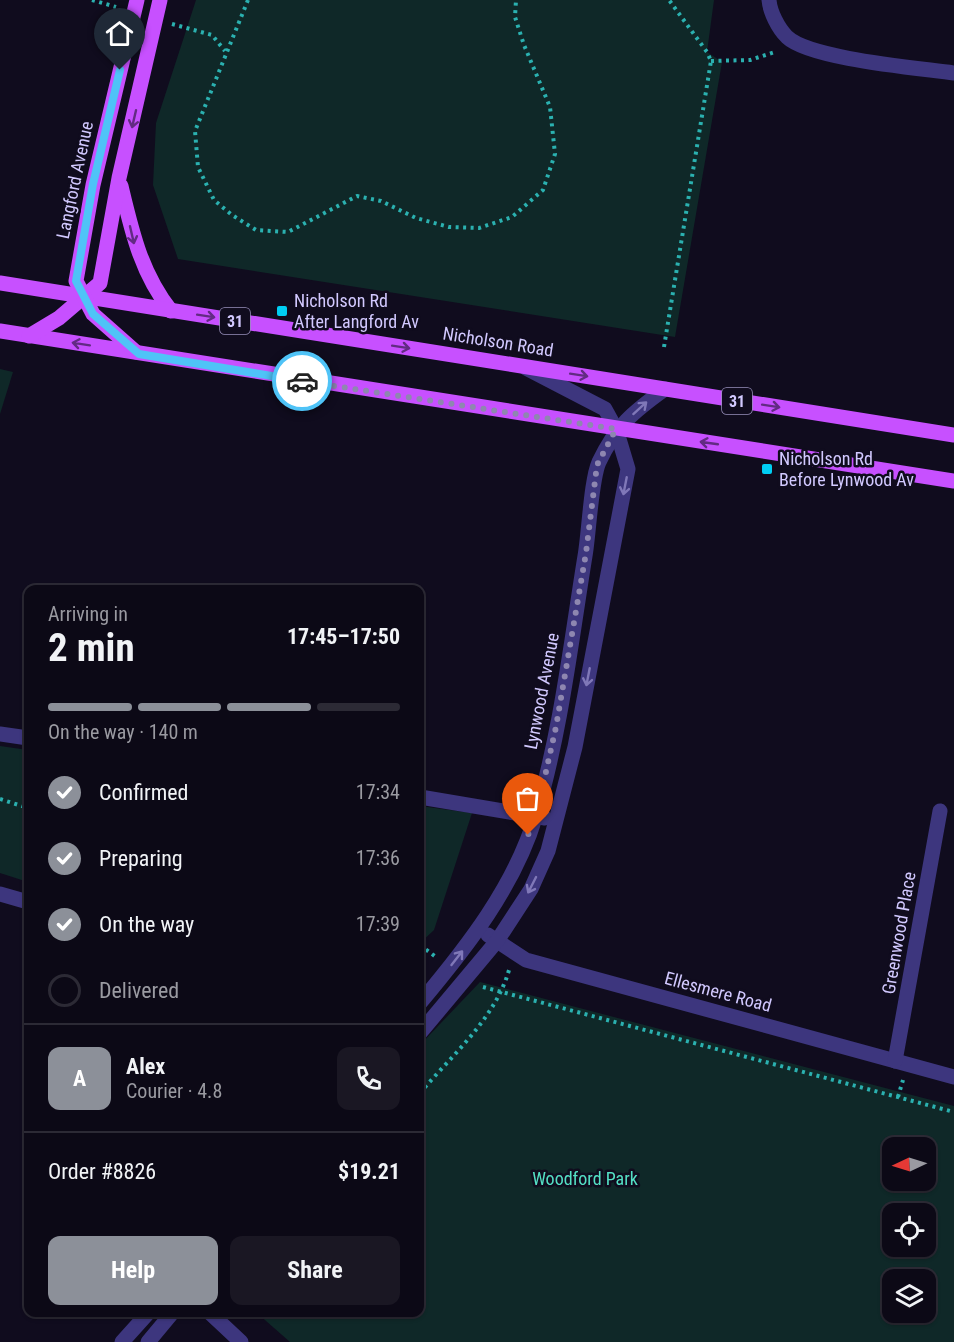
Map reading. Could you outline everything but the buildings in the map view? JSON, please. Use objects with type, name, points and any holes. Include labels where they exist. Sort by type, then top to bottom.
[{"type":"main road","name":"Langford Avenue","points":[[137,0],[93,184],[76,281],[93,314],[104,326],[139,354]]},
{"type":"main road","points":[[29,336],[59,318],[100,283],[119,178],[160,0]]},
{"type":"main road","points":[[119,178],[135,245],[150,282],[171,311]]},
{"type":"main road","name":"Nicholson Road","points":[[0,283],[954,435]]},
{"type":"main road","points":[[0,332],[954,481]]},
{"type":"street","points":[[769,0],[770,10],[788,37],[820,52],[954,73]]},
{"type":"street","points":[[424,1025],[497,941],[531,889],[548,851],[575,747],[628,470],[616,429],[604,409],[521,366]]},
{"type":"street","name":"Lynwood Avenue","points":[[424,998],[480,929],[512,872],[536,816],[556,727],[586,553],[597,465],[616,429],[665,389]]},
{"type":"street","points":[[0,734],[24,737]]},
{"type":"street","points":[[424,799],[557,820]]},
{"type":"street","name":"Greenwood Place","points":[[895,1061],[940,811]]},
{"type":"street","points":[[0,894],[24,901]]},
{"type":"street","name":"Ellesmere Road","points":[[480,929],[526,960],[954,1077]]},
{"type":"street","points":[[123,1342],[144,1317]]},
{"type":"street","points":[[148,1342],[169,1317]]},
{"type":"street","points":[[214,1317],[241,1342]]},
{"type":"path","points":[[248,0],[195,131],[198,167],[214,200],[232,215],[256,230],[288,232],[357,196],[381,201],[416,218],[438,224],[479,228],[512,216],[543,190],[555,154],[550,107],[524,45],[515,16],[516,0]]},
{"type":"path","points":[[664,347],[711,61],[707,52],[669,0]]},
{"type":"path","points":[[711,61],[750,60],[800,43]]},
{"type":"path","points":[[0,799],[24,807]]},
{"type":"path","points":[[424,1088],[493,1008],[502,992],[954,1112]]},
{"type":"green space","points":[[196,0],[714,0],[707,52],[722,62],[675,337],[178,259],[153,185],[156,123]]},
{"type":"green space","points":[[0,369],[13,372],[0,414]]},
{"type":"green space","points":[[0,746],[24,749],[24,881],[0,873]]},
{"type":"green space","points":[[424,807],[472,813],[434,930],[424,939]]},
{"type":"green space","name":"Woodford Park","points":[[480,982],[954,1106],[954,1342],[290,1342],[262,1317],[424,1317],[424,1041]]},
{"type":"way so far","points":[[302,381],[616,429],[597,465],[586,553],[556,727],[536,816],[528,835]]},
{"type":"place","name":"Nicholson Rd After Langford Av","points":[[282,311]]},
{"type":"place","name":"Nicholson Rd Before Lynwood Av","points":[[767,469]]},
{"type":"route","points":[[120,70],[93,184],[76,281],[93,314],[104,326],[139,354],[302,381]]}]
